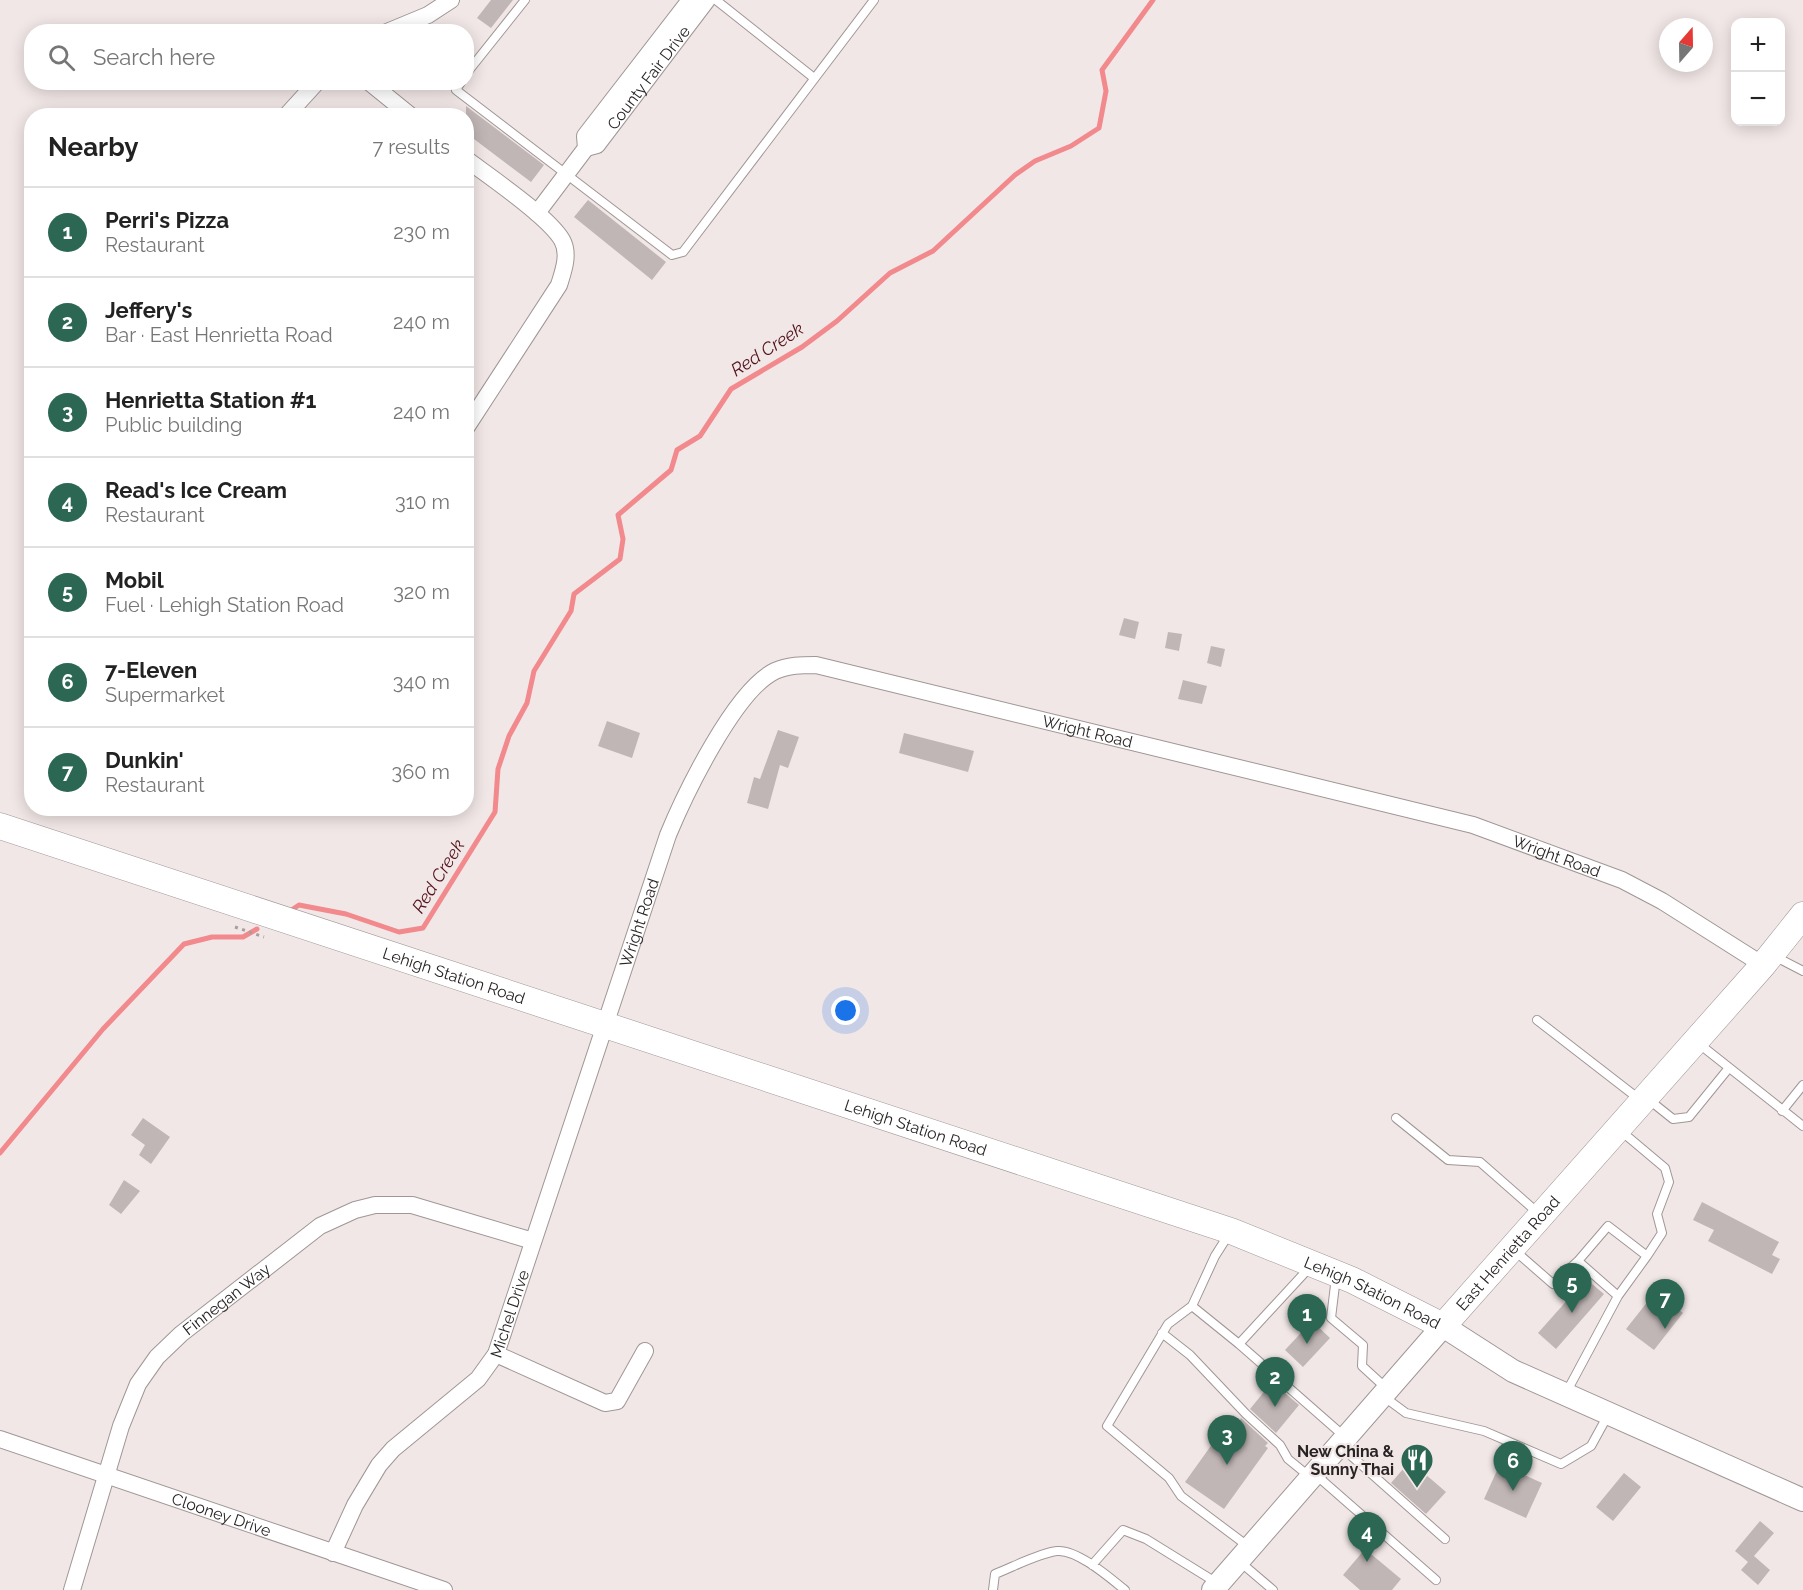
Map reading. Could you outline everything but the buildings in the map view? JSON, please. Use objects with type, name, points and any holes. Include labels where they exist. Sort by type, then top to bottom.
[{"type":"main road","name":"Lehigh Station Road","points":[[0,826],[1231,1231],[1337,1273],[1443,1326],[1513,1371],[1803,1500]]},
{"type":"main road","name":"East Henrietta Road","points":[[1216,1587],[1511,1248],[1767,959],[1803,915]]},
{"type":"street","points":[[406,24],[428,15],[451,0]]},
{"type":"street","name":"County Fair Drive","points":[[586,148],[585,136],[690,0]]},
{"type":"street","name":"County Fair Drive","points":[[537,213],[586,148],[597,145],[707,0]]},
{"type":"street","points":[[293,108],[310,90]]},
{"type":"street","points":[[379,90],[401,108]]},
{"type":"street","points":[[474,165],[537,213],[563,241],[566,260],[559,285],[474,416]]},
{"type":"street","name":"Wright Road","points":[[604,1025],[668,835],[687,790],[706,754],[759,683],[775,671],[795,665],[816,665],[850,673],[1473,825],[1622,880],[1767,959]]},
{"type":"street","name":"Michel Drive","points":[[333,1553],[354,1505],[379,1465],[393,1449],[478,1379],[496,1354],[604,1025]]},
{"type":"street","name":"Finnegan Way","points":[[72,1590],[121,1426],[138,1384],[157,1357],[181,1334],[320,1226],[338,1216],[375,1205],[412,1205],[533,1241]]},
{"type":"street","points":[[496,1354],[558,1379],[604,1403],[617,1401],[645,1351]]},
{"type":"street","name":"Clooney Drive","points":[[0,1439],[444,1590]]},
{"type":"lane","points":[[474,64],[525,0]]},
{"type":"lane","points":[[716,0],[814,78]]},
{"type":"lane","points":[[456,90],[672,255],[683,252],[874,0]]},
{"type":"lane","points":[[1767,959],[1803,971]]},
{"type":"lane","points":[[1537,1020],[1672,1119],[1689,1117],[1728,1069]]},
{"type":"lane","points":[[1695,1041],[1803,1126]]},
{"type":"lane","points":[[1782,1111],[1803,1085]]},
{"type":"lane","points":[[1396,1118],[1448,1160],[1480,1162],[1541,1215]]},
{"type":"lane","points":[[1565,1395],[1617,1296],[1662,1233],[1657,1214],[1669,1182],[1665,1168],[1617,1129]]},
{"type":"lane","points":[[1511,1248],[1553,1284],[1578,1261],[1608,1226],[1647,1256]]},
{"type":"lane","points":[[1231,1231],[1215,1256],[1192,1306],[1168,1324],[1107,1426],[1169,1478],[1181,1496],[1245,1554],[1273,1590]]},
{"type":"lane","points":[[1578,1261],[1617,1296]]},
{"type":"lane","points":[[1239,1344],[1312,1264]]},
{"type":"lane","points":[[1337,1273],[1331,1318],[1363,1346],[1362,1366],[1406,1413],[1484,1431],[1561,1464],[1591,1446],[1608,1415]]},
{"type":"lane","points":[[1192,1306],[1239,1344],[1445,1539]]},
{"type":"lane","points":[[1162,1334],[1190,1355],[1246,1414],[1280,1444],[1288,1459],[1312,1476],[1436,1580]]},
{"type":"lane","points":[[1092,1565],[1123,1530],[1146,1539],[1216,1587]]},
{"type":"lane","points":[[993,1590],[995,1574],[1057,1551],[1070,1552],[1092,1565],[1125,1590]]},
{"type":"path","points":[[234,927],[264,937]]},
{"type":"waterway","name":"Red Creek","points":[[293,909],[299,905],[346,914],[399,932],[423,928],[495,812],[498,769],[509,736],[527,703],[534,671],[571,611],[574,594],[620,559],[623,539],[618,515],[671,470],[677,450],[700,436],[731,389],[802,347],[837,321],[890,273],[933,251],[1015,175],[1035,161],[1071,146],[1099,128],[1106,91],[1102,70],[1153,0]]},
{"type":"waterway","name":"Red Creek","points":[[0,1153],[103,1029],[184,944],[212,937],[243,937],[257,929]]},
{"type":"place","name":"Mobil","points":[[1572,1313]]},
{"type":"place","name":"Dunkin'","points":[[1665,1329]]},
{"type":"place","name":"Perri's Pizza","points":[[1307,1344]]},
{"type":"place","name":"Jeffery's","points":[[1275,1407]]},
{"type":"place","name":"Henrietta Station #1","points":[[1227,1465]]},
{"type":"place","name":"New China & Sunny Thai","points":[[1417,1489]]},
{"type":"place","name":"7-Eleven","points":[[1513,1491]]},
{"type":"place","name":"Read's Ice Cream","points":[[1367,1562]]}]
